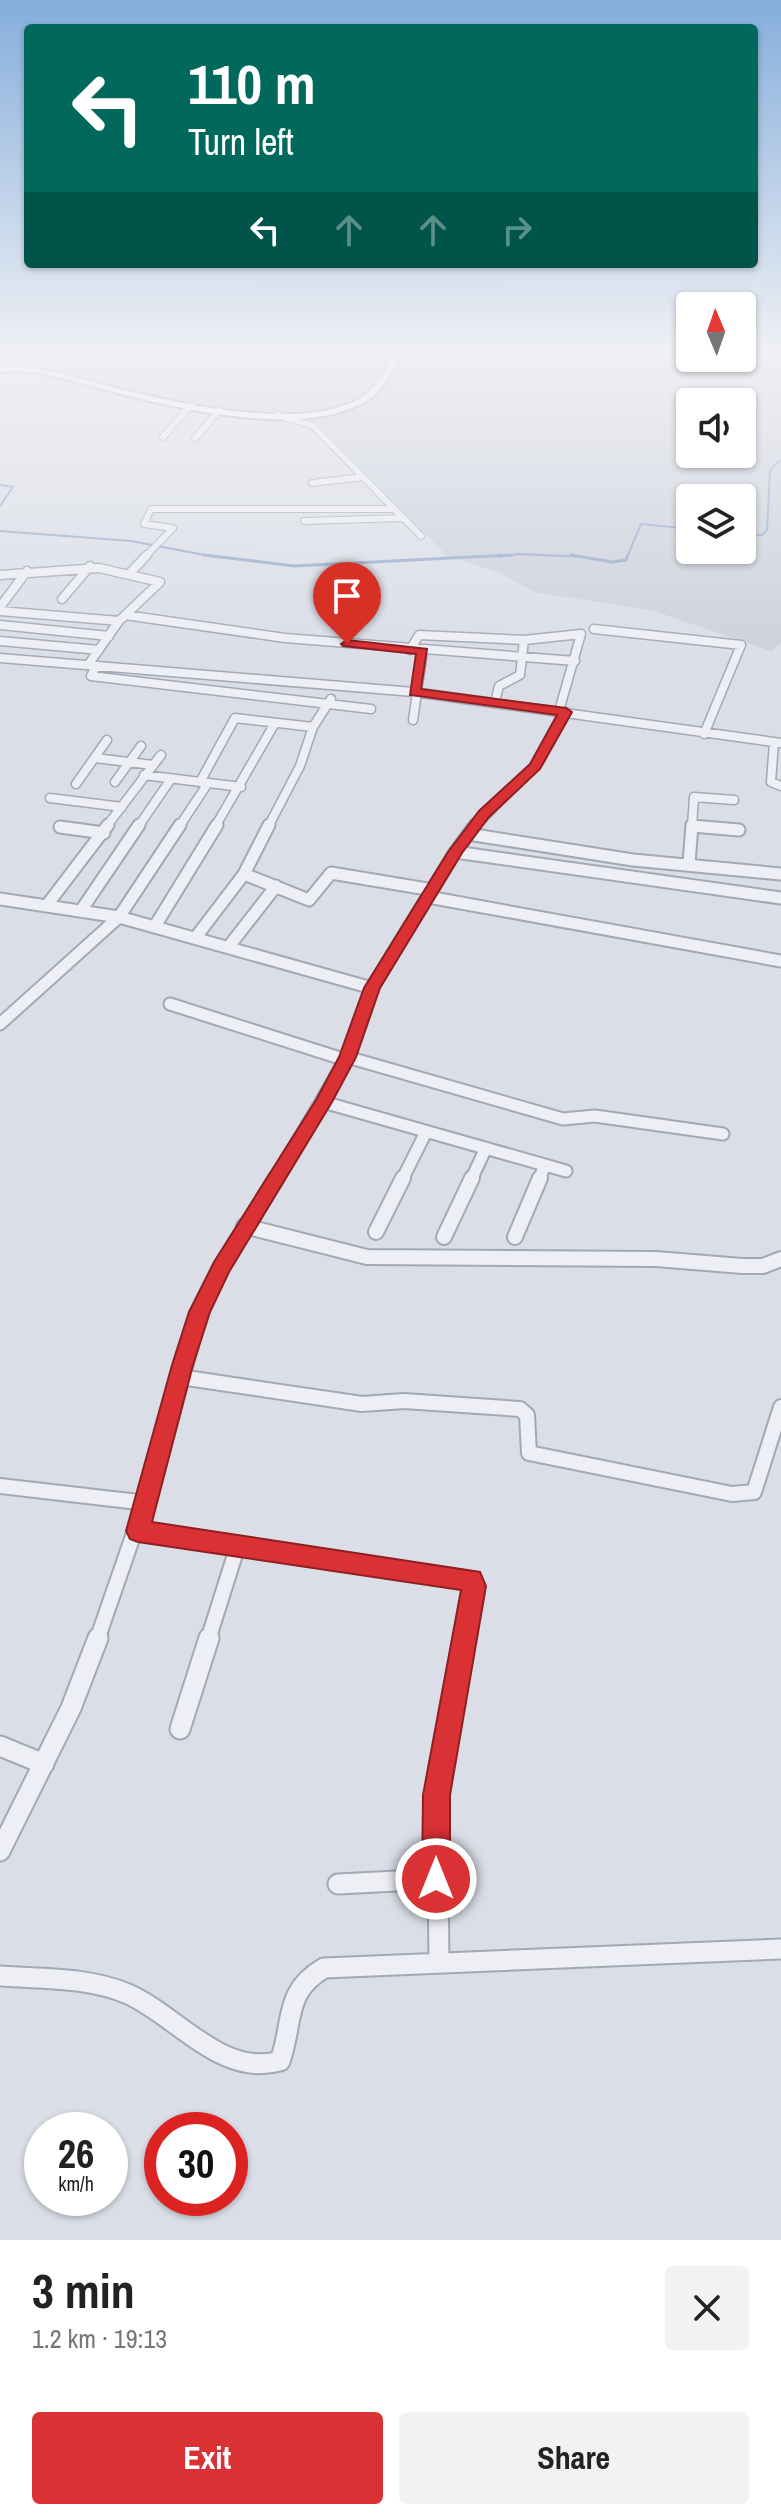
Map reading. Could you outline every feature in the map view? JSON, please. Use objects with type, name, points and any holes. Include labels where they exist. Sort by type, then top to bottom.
[{"type":"street","points":[[340,454],[421,536]]},
{"type":"street","points":[[312,483],[363,477]]},
{"type":"street","points":[[130,573],[173,528],[143,521],[151,509],[394,509]]},
{"type":"street","points":[[304,521],[404,518]]},
{"type":"street","points":[[62,599],[90,566]]},
{"type":"street","points":[[0,575],[90,566],[160,582],[122,618],[99,650],[91,676],[371,709]]},
{"type":"street","points":[[0,609],[27,571]]},
{"type":"street","points":[[0,609],[122,618],[410,650],[575,661]]},
{"type":"street","points":[[0,625],[109,636]]},
{"type":"street","points":[[594,629],[741,645],[704,734]]},
{"type":"street","points":[[1,1845],[71,1708],[138,1531],[200,1312],[244,1226],[323,1102],[346,1059],[372,988],[455,852],[468,834],[535,766],[562,712],[581,634],[545,635],[524,640],[419,635],[410,650]]},
{"type":"street","points":[[495,702],[500,682],[520,675],[524,640]]},
{"type":"street","points":[[0,641],[99,650]]},
{"type":"street","points":[[413,720],[414,692],[423,651]]},
{"type":"street","points":[[0,658],[414,692],[778,743],[771,782],[781,786]]},
{"type":"street","points":[[196,937],[244,874],[300,766],[313,727],[339,686]]},
{"type":"street","points":[[0,1024],[119,917],[204,783],[235,718],[313,727]]},
{"type":"street","points":[[155,926],[241,787],[275,723]]},
{"type":"street","points":[[76,784],[107,740]]},
{"type":"street","points":[[115,782],[141,746]]},
{"type":"street","points":[[47,905],[161,755]]},
{"type":"street","points":[[95,758],[153,765]]},
{"type":"street","points":[[144,775],[241,787]]},
{"type":"street","points":[[82,909],[171,779]]},
{"type":"street","points":[[689,863],[694,797],[734,800]]},
{"type":"street","points":[[50,798],[122,807]]},
{"type":"street","points":[[692,826],[739,830]]},
{"type":"street","points":[[60,827],[104,833]]},
{"type":"street","points":[[468,834],[633,860],[781,874]]},
{"type":"street","points":[[455,852],[781,898]]},
{"type":"street","points":[[244,874],[276,886],[286,895],[309,900],[331,873],[781,961]]},
{"type":"street","points":[[230,945],[276,886]]},
{"type":"street","points":[[0,899],[119,917],[230,945],[372,988]]},
{"type":"street","points":[[170,1004],[346,1059],[563,1119],[595,1116],[723,1134]]},
{"type":"street","points":[[323,1102],[566,1171]]},
{"type":"street","points":[[376,1232],[426,1132]]},
{"type":"street","points":[[444,1237],[486,1148]]},
{"type":"street","points":[[515,1237],[545,1165]]},
{"type":"street","points":[[244,1226],[367,1257],[656,1259],[742,1266],[763,1266],[781,1259]]},
{"type":"street","points":[[180,1377],[362,1404],[404,1401],[510,1407],[527,1415],[526,1444],[529,1453],[732,1494],[754,1492],[781,1407]]},
{"type":"street","points":[[0,1486],[147,1503]]},
{"type":"street","points":[[138,1531],[471,1580],[474,1586],[437,1795],[439,1962]]},
{"type":"street","points":[[180,1729],[238,1545]]},
{"type":"street","points":[[0,1746],[44,1764]]},
{"type":"street","points":[[338,1884],[436,1879]]},
{"type":"street","points":[[0,1976],[100,1987],[128,1994],[231,2057],[264,2067],[280,2061],[286,2048],[292,1999],[307,1976],[324,1968],[781,1949]]},
{"type":"shaded area","points":[[348,454],[676,454],[676,468],[756,468],[756,454],[781,454],[781,643],[771,651],[654,611],[534,592],[498,572],[447,556]]},
{"type":"waterway","points":[[756,535],[762,535],[767,530],[770,470],[781,460]]},
{"type":"waterway","points":[[0,485],[13,487],[0,506]]},
{"type":"waterway","points":[[627,557],[641,524],[676,528]]},
{"type":"waterway","points":[[0,531],[131,541],[205,555]]},
{"type":"waterway","points":[[498,557],[519,554],[583,557]]},
{"type":"waterway","points":[[205,555],[294,566],[511,555]]},
{"type":"waterway","points":[[205,555],[215,557]]},
{"type":"waterway","points":[[571,555],[583,557]]},
{"type":"waterway","points":[[583,557],[612,562],[626,560],[628,555]]},
{"type":"route","points":[[347,644],[423,651],[414,692],[566,712],[528,775],[484,814],[455,852],[372,988],[347,1057],[323,1102],[221,1268],[200,1312],[183,1365],[138,1531],[465,1576],[471,1580],[474,1586],[437,1795],[436,1879]]}]
